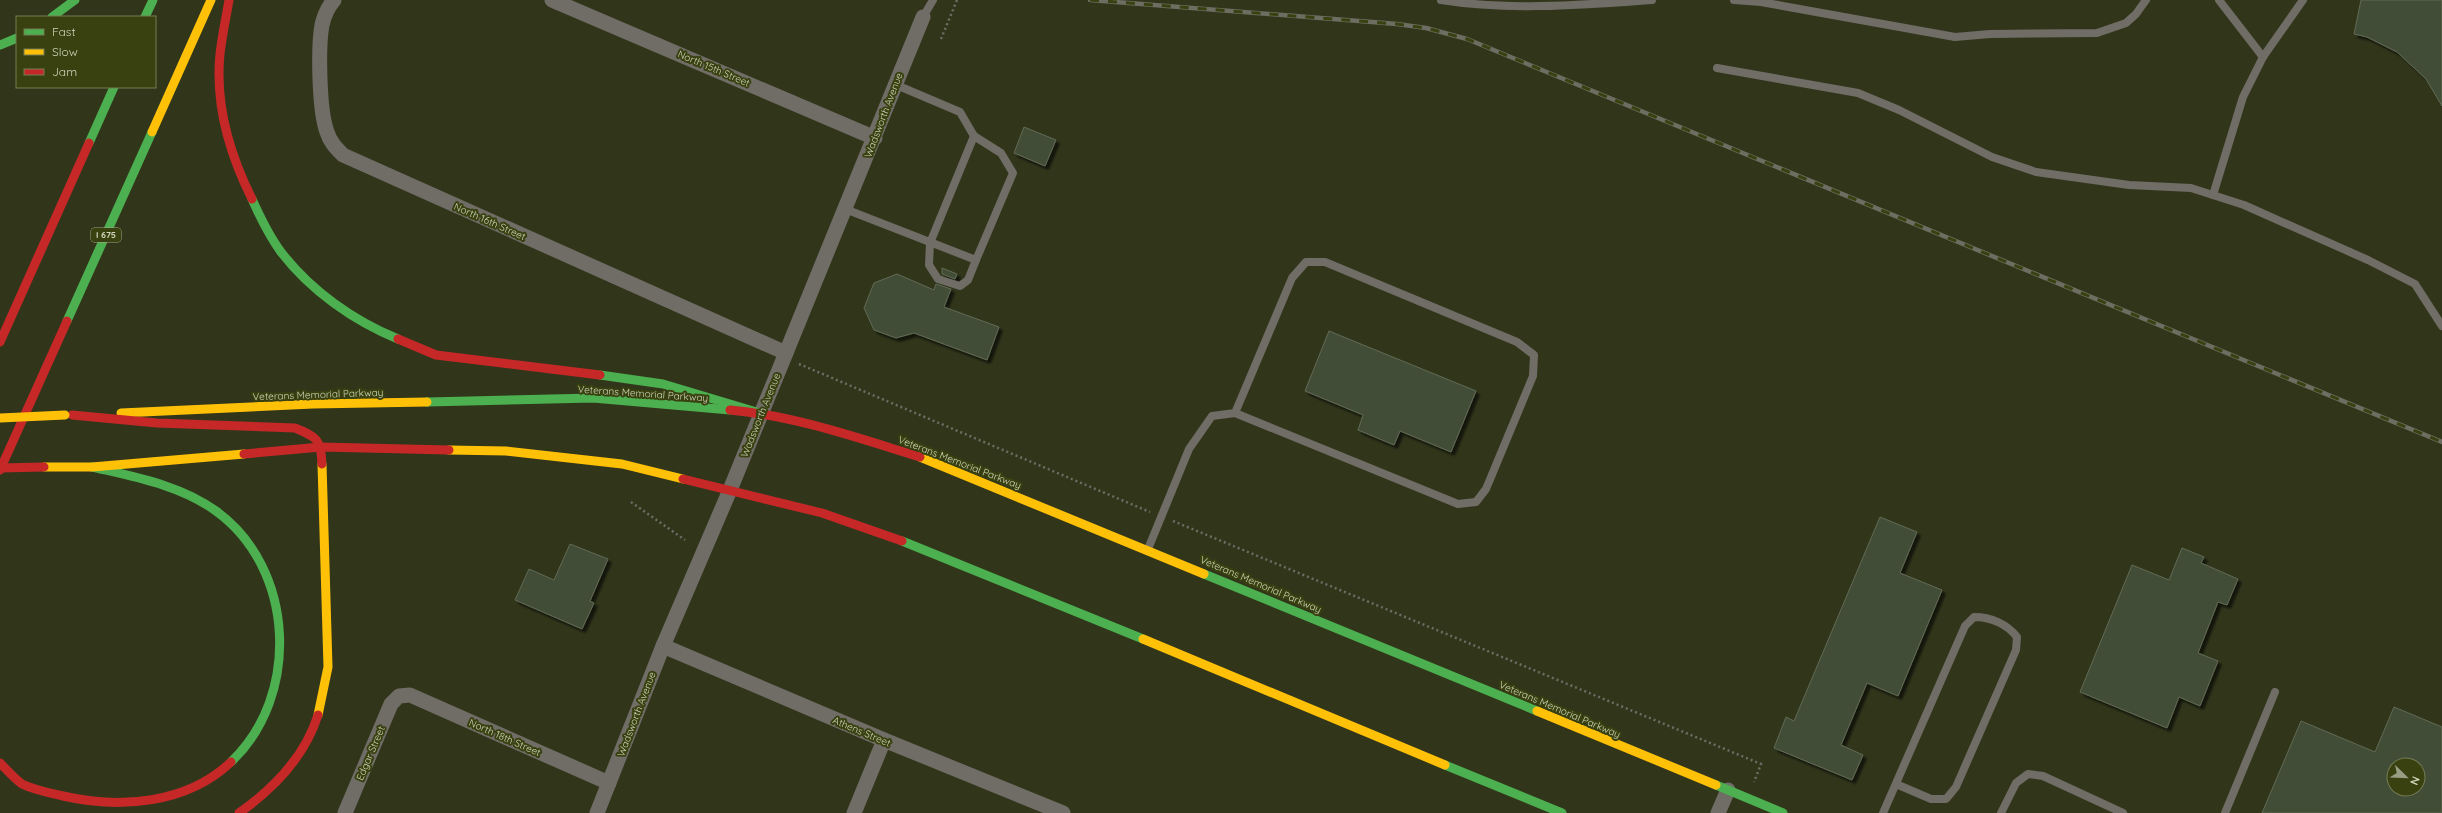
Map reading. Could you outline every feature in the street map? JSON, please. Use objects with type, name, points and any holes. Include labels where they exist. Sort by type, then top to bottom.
[{"type":"main road","points":[[53,16],[75,0]]},
{"type":"main road","points":[[145,16],[153,0]]},
{"type":"main road","name":"I 675","points":[[0,469],[211,0]]},
{"type":"main road","points":[[229,0],[220,55],[220,94],[228,137],[238,170],[257,210],[281,252],[311,285],[340,308],[385,334],[436,355],[507,365],[614,376],[663,384],[760,413]]},
{"type":"main road","points":[[0,45],[16,38]]},
{"type":"main road","points":[[0,342],[114,88]]},
{"type":"main road","name":"Veterans Memorial Parkway","points":[[0,418],[313,404],[593,398],[760,413],[856,437],[932,461],[1148,549],[1783,813]]},
{"type":"main road","points":[[69,415],[157,423],[296,428],[314,436],[321,447],[328,668],[322,702],[309,735],[286,772],[251,805],[239,813]]},
{"type":"main road","points":[[0,469],[92,467],[321,447],[513,452],[622,464],[822,513],[924,548],[1562,813]]},
{"type":"main road","points":[[0,764],[23,784],[58,801],[95,811],[131,811],[179,798],[226,769],[244,749],[258,730],[273,696],[279,666],[280,626],[273,591],[258,559],[243,535],[212,508],[178,490],[92,467]]},
{"type":"street","name":"North 16th Street","points":[[334,0],[328,8],[322,25],[322,96],[326,132],[333,144],[343,155],[786,353]]},
{"type":"street","name":"North 15th Street","points":[[552,0],[875,138]]},
{"type":"street","name":"Wadsworth Avenue","points":[[597,813],[663,646],[730,490],[760,413],[875,138],[894,84],[923,17]]},
{"type":"street","name":"Athens Street","points":[[663,646],[884,740],[1063,813]]},
{"type":"street","name":"North 18th Street","points":[[399,696],[410,695],[609,783]]},
{"type":"street","name":"Edgar Street","points":[[345,813],[390,704],[399,696]]},
{"type":"street","points":[[854,813],[884,740]]},
{"type":"street","points":[[1718,813],[1728,790]]},
{"type":"lane","points":[[923,17],[933,0]]},
{"type":"lane","points":[[1441,0],[1459,3],[1557,6],[1652,0]]},
{"type":"lane","points":[[1734,0],[1761,2],[1955,37],[1990,34],[2097,33],[2126,23],[2136,14],[2146,0]]},
{"type":"lane","points":[[2219,0],[2263,57]]},
{"type":"lane","points":[[2213,195],[2242,97],[2263,57],[2304,0]]},
{"type":"lane","points":[[1717,68],[1858,94],[1899,110],[1992,157],[2036,172],[2129,185],[2191,188],[2244,204],[2368,260],[2415,284],[2442,326]]},
{"type":"lane","points":[[894,84],[960,112],[974,136],[1001,153],[1012,173],[968,280],[960,286],[952,286],[938,279],[930,265],[930,243],[974,136]]},
{"type":"lane","points":[[845,209],[976,260]]},
{"type":"lane","points":[[1148,549],[1160,516],[1189,449],[1212,416],[1236,413],[1458,504],[1476,502],[1486,489],[1533,376],[1534,355],[1517,342],[1325,262],[1306,262],[1292,278],[1236,413]]},
{"type":"lane","points":[[1883,813],[1965,626],[1974,617],[1986,617],[2010,629],[2017,637],[2016,650],[1956,787],[1946,799],[1931,799],[1896,784]]},
{"type":"lane","points":[[2225,813],[2276,692]]},
{"type":"lane","points":[[2001,813],[2016,783],[2028,774],[2042,776],[2122,813]]},
{"type":"path","points":[[941,39],[957,0]]},
{"type":"path","points":[[786,353],[802,368],[1761,764],[1753,786]]},
{"type":"path","points":[[631,502],[685,540]]},
{"type":"building","points":[[2361,0],[2442,0],[2442,106],[2426,79],[2397,52],[2367,37],[2354,34]]},
{"type":"building","points":[[1024,127],[1056,140],[1045,166],[1014,153]]},
{"type":"building","points":[[942,268],[957,274],[955,279],[942,274]]},
{"type":"building","points":[[897,274],[934,290],[936,284],[951,289],[944,307],[999,327],[987,360],[914,333],[896,338],[874,330],[864,308],[874,283]]},
{"type":"building","points":[[1329,331],[1476,391],[1451,452],[1400,431],[1394,445],[1358,430],[1363,415],[1305,391]]},
{"type":"building","points":[[1880,517],[1917,532],[1900,573],[1942,590],[1898,696],[1867,683],[1841,745],[1863,755],[1852,780],[1774,748],[1786,717],[1794,721]]},
{"type":"building","points":[[570,544],[608,559],[590,601],[594,603],[582,629],[515,600],[529,569],[554,580]]},
{"type":"building","points":[[2182,548],[2204,557],[2201,563],[2238,579],[2227,605],[2218,602],[2198,653],[2218,661],[2200,706],[2179,697],[2167,728],[2080,692],[2132,565],[2169,580]]},
{"type":"building","points":[[2394,707],[2442,727],[2442,813],[2262,813],[2301,721],[2375,752]]},
{"type":"railway","points":[[1090,0],[1397,24],[1426,28],[1467,39],[2442,442]]},
{"type":"traffic: fast","points":[[53,16],[75,0]]},
{"type":"traffic: fast","points":[[145,16],[153,0]]},
{"type":"traffic: fast","points":[[0,45],[16,38]]},
{"type":"traffic: fast","points":[[89,143],[114,88]]},
{"type":"traffic: fast","points":[[67,321],[152,132]]},
{"type":"traffic: fast","points":[[252,199],[265,227],[277,246],[306,280],[350,314],[398,339]]},
{"type":"traffic: fast","points":[[600,375],[663,384],[760,413]]},
{"type":"traffic: fast","points":[[427,402],[593,398],[730,410]]},
{"type":"traffic: fast","points":[[92,467],[157,483],[172,488],[202,502],[216,511],[242,535],[262,565],[274,598],[279,633],[278,669],[269,703],[254,735],[231,762]]},
{"type":"traffic: fast","points":[[902,541],[1143,639]]},
{"type":"traffic: fast","points":[[1204,574],[1537,711]]},
{"type":"traffic: fast","points":[[1445,765],[1562,813]]},
{"type":"traffic: fast","points":[[1716,785],[1783,813]]},
{"type":"traffic: slow","points":[[152,132],[211,0]]},
{"type":"traffic: slow","points":[[121,413],[313,404],[427,402]]},
{"type":"traffic: slow","points":[[0,418],[65,415]]},
{"type":"traffic: slow","points":[[449,450],[506,451],[622,464],[683,479]]},
{"type":"traffic: slow","points":[[44,467],[92,467],[244,454]]},
{"type":"traffic: slow","points":[[920,457],[1204,574]]},
{"type":"traffic: slow","points":[[318,715],[328,667],[322,464]]},
{"type":"traffic: slow","points":[[1143,639],[1445,765]]},
{"type":"traffic: slow","points":[[1537,711],[1716,785]]},
{"type":"traffic: jam","points":[[229,0],[220,54],[219,73],[222,110],[237,165],[252,199]]},
{"type":"traffic: jam","points":[[0,342],[89,143]]},
{"type":"traffic: jam","points":[[0,470],[67,321]]},
{"type":"traffic: jam","points":[[398,339],[436,355],[600,375]]},
{"type":"traffic: jam","points":[[730,410],[803,422],[920,457]]},
{"type":"traffic: jam","points":[[72,415],[157,423],[295,428],[308,434],[316,440],[319,444],[322,464]]},
{"type":"traffic: jam","points":[[244,454],[321,447],[449,450]]},
{"type":"traffic: jam","points":[[0,468],[44,467]]},
{"type":"traffic: jam","points":[[683,479],[822,513],[902,541]]},
{"type":"traffic: jam","points":[[239,813],[252,804],[276,782],[296,758],[305,744],[318,715]]},
{"type":"traffic: jam","points":[[0,763],[22,784],[37,790],[85,800],[130,802],[152,800],[174,795],[194,787],[213,776],[231,762]]}]
